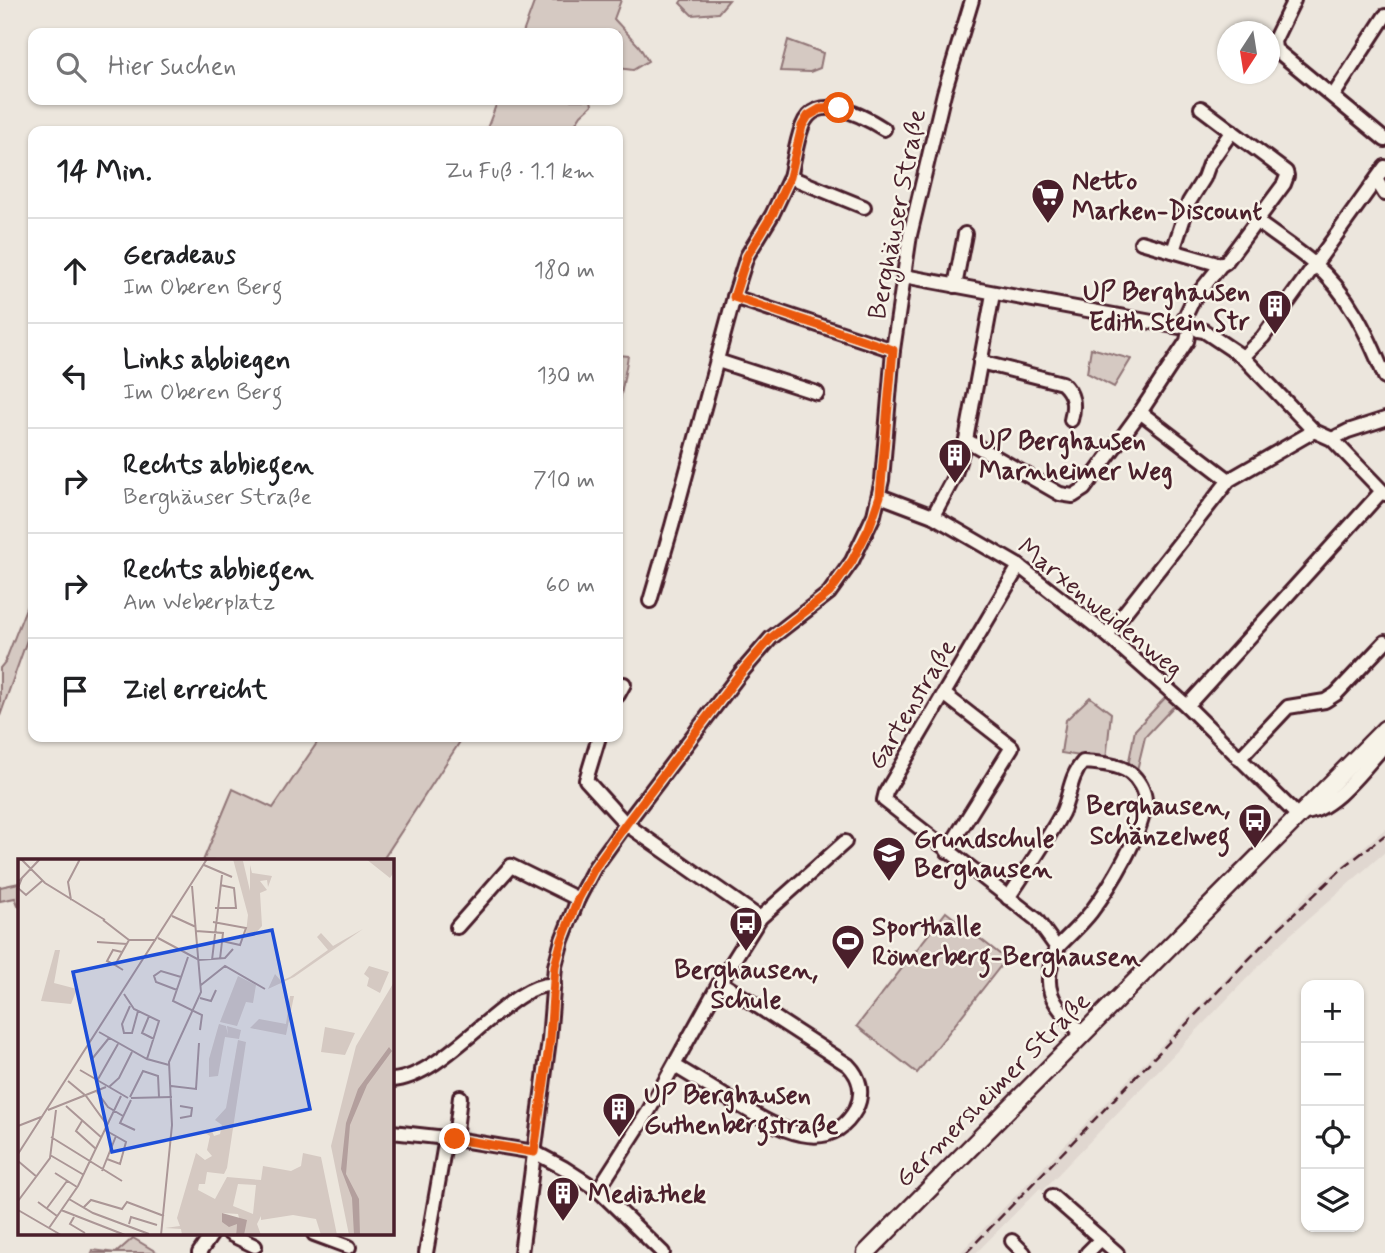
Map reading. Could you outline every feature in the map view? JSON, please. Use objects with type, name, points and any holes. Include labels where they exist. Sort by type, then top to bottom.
[{"type":"main road","name":"Germersheimer Straße","points":[[866,1253],[1385,729]]},
{"type":"street","name":"Berghäuser Straße","points":[[521,1253],[550,1040],[555,966],[578,899],[595,867],[706,716],[771,638],[829,593],[852,561],[869,528],[880,496],[893,350],[910,235],[944,93],[972,0]]},
{"type":"street","points":[[1294,0],[1274,41],[1275,49],[1385,140]]},
{"type":"street","points":[[1333,96],[1385,16]]},
{"type":"street","points":[[650,601],[747,256],[772,215],[790,177],[802,126],[808,116],[820,109],[839,108],[862,116],[884,129]]},
{"type":"street","points":[[966,440],[1060,494],[1073,496],[1084,489],[1140,412],[1187,341],[1193,300],[1226,262],[1284,184],[1287,176],[1286,172],[1201,108]]},
{"type":"street","points":[[1172,251],[1191,198],[1204,178],[1209,164],[1232,131]]},
{"type":"street","points":[[1243,357],[1263,337],[1385,167]]},
{"type":"street","points":[[790,177],[864,207]]},
{"type":"street","points":[[1377,181],[1385,194]]},
{"type":"street","points":[[1256,221],[1315,265],[1348,301],[1368,335],[1385,377]]},
{"type":"street","points":[[955,286],[965,234]]},
{"type":"street","points":[[1141,242],[1221,265]]},
{"type":"street","points":[[904,276],[1204,331],[1243,357],[1314,431],[1332,439],[1383,493],[1187,706]]},
{"type":"street","points":[[933,516],[954,477],[966,440],[993,294]]},
{"type":"street","points":[[734,297],[893,350]]},
{"type":"street","points":[[718,360],[817,393]]},
{"type":"street","points":[[980,362],[1062,383],[1070,390],[1074,408],[1071,420]]},
{"type":"street","points":[[1140,412],[1229,480]]},
{"type":"street","points":[[1332,439],[1385,419]]},
{"type":"street","points":[[1107,635],[1229,480],[1314,431]]},
{"type":"street","name":"Marxenweidenweg","points":[[880,496],[933,516],[1019,566],[1107,635],[1187,706],[1239,759],[1301,815]]},
{"type":"street","name":"Gartenstraße","points":[[1019,566],[886,792],[884,800],[1036,919],[1057,948]]},
{"type":"street","points":[[1239,759],[1288,707],[1325,701],[1336,694],[1385,642]]},
{"type":"street","points":[[944,694],[1019,748],[947,851]]},
{"type":"street","points":[[597,742],[586,780],[626,824],[760,918]]},
{"type":"street","name":"Germersheimer Straße","points":[[1301,815],[1329,804],[1385,746]]},
{"type":"street","points":[[1008,898],[1051,832],[1064,808],[1077,769],[1083,762],[1125,769],[1133,775],[1142,788],[1145,800],[1134,839],[1111,884],[1089,915],[1057,948],[1051,963],[1047,984],[1055,1005],[1082,1034]]},
{"type":"street","points":[[598,1190],[617,1164],[675,1066],[720,982],[760,918],[845,842]]},
{"type":"street","points":[[457,927],[510,866],[578,899]]},
{"type":"street","points":[[675,1066],[775,1126],[803,1136],[826,1133],[837,1128],[854,1112],[859,1100],[860,1083],[848,1065],[720,982]]},
{"type":"street","points":[[394,1080],[404,1079],[431,1064],[472,1036],[519,996],[538,986],[554,985]]},
{"type":"street","points":[[426,1253],[460,1097]]},
{"type":"street","points":[[394,1132],[451,1138],[534,1152],[598,1190],[663,1253]]},
{"type":"street","points":[[1052,1196],[1117,1253]]},
{"type":"street","points":[[199,1253],[211,1236]]},
{"type":"street","points":[[234,1236],[255,1246]]},
{"type":"street","points":[[318,1236],[348,1250]]},
{"type":"street","points":[[1087,1253],[1101,1239]]},
{"type":"street","points":[[1012,1241],[1024,1253]]},
{"type":"shaded area","points":[[535,0],[621,0],[614,19],[622,28],[525,28]]},
{"type":"shaded area","points":[[682,0],[729,0],[718,13],[692,15],[680,3]]},
{"type":"shaded area","points":[[623,29],[648,61],[633,70],[623,69]]},
{"type":"shaded area","points":[[788,40],[823,53],[820,68],[810,72],[780,71]]},
{"type":"shaded area","points":[[496,105],[592,105],[574,126],[488,126]]},
{"type":"shaded area","points":[[1091,348],[1131,359],[1114,387],[1087,373]]},
{"type":"shaded area","points":[[623,356],[628,356],[623,384]]},
{"type":"shaded area","points":[[28,603],[28,637],[0,716],[0,668],[5,662]]},
{"type":"shaded area","points":[[1090,697],[1111,713],[1106,760],[1061,753],[1066,720]]},
{"type":"shaded area","points":[[1166,697],[1175,705],[1145,737],[1137,770],[1128,766],[1135,730]]},
{"type":"shaded area","points":[[318,742],[460,742],[383,859],[204,859],[233,789],[273,808]]},
{"type":"shaded area","points":[[1385,829],[1385,852],[1283,941],[1043,1190],[1040,1188],[976,1253],[960,1253],[1309,893]]},
{"type":"shaded area","points":[[18,883],[18,905],[15,898],[0,901],[0,887]]},
{"type":"shaded area","points":[[946,912],[1006,959],[917,1073],[857,1026]]},
{"type":"shaded area","points":[[133,1238],[158,1253],[116,1253]]},
{"type":"shaded area","points":[[93,1250],[116,1253],[92,1253]]},
{"type":"railway","points":[[966,1253],[1276,931],[1345,866],[1385,835]]},
{"type":"place","name":"Netto Marken-Discount","points":[[1048,225]]},
{"type":"place","name":"UP Berghausen Edith Stein Str","points":[[1275,336]]},
{"type":"place","name":"UP Berghausen Marnheimer Weg","points":[[955,485]]},
{"type":"place","name":"Berghausen, Schänzelweg","points":[[1255,850]]},
{"type":"place","name":"Grundschule Berghausen","points":[[889,883]]},
{"type":"place","name":"Berghausen, Schule","points":[[746,953]]},
{"type":"place","name":"Sporthalle Römerberg-Berghausen","points":[[848,971]]},
{"type":"place","name":"UP Berghausen Guthenbergstraße","points":[[619,1139]]},
{"type":"place","name":"Mediathek","points":[[563,1223]]},
{"type":"route","points":[[455,1139],[534,1152],[550,1040],[555,966],[578,899],[595,867],[739,675],[771,638],[829,593],[852,561],[874,515],[882,480],[893,350],[734,297],[747,256],[772,215],[790,177],[802,126],[808,116],[820,109],[839,108]]}]
